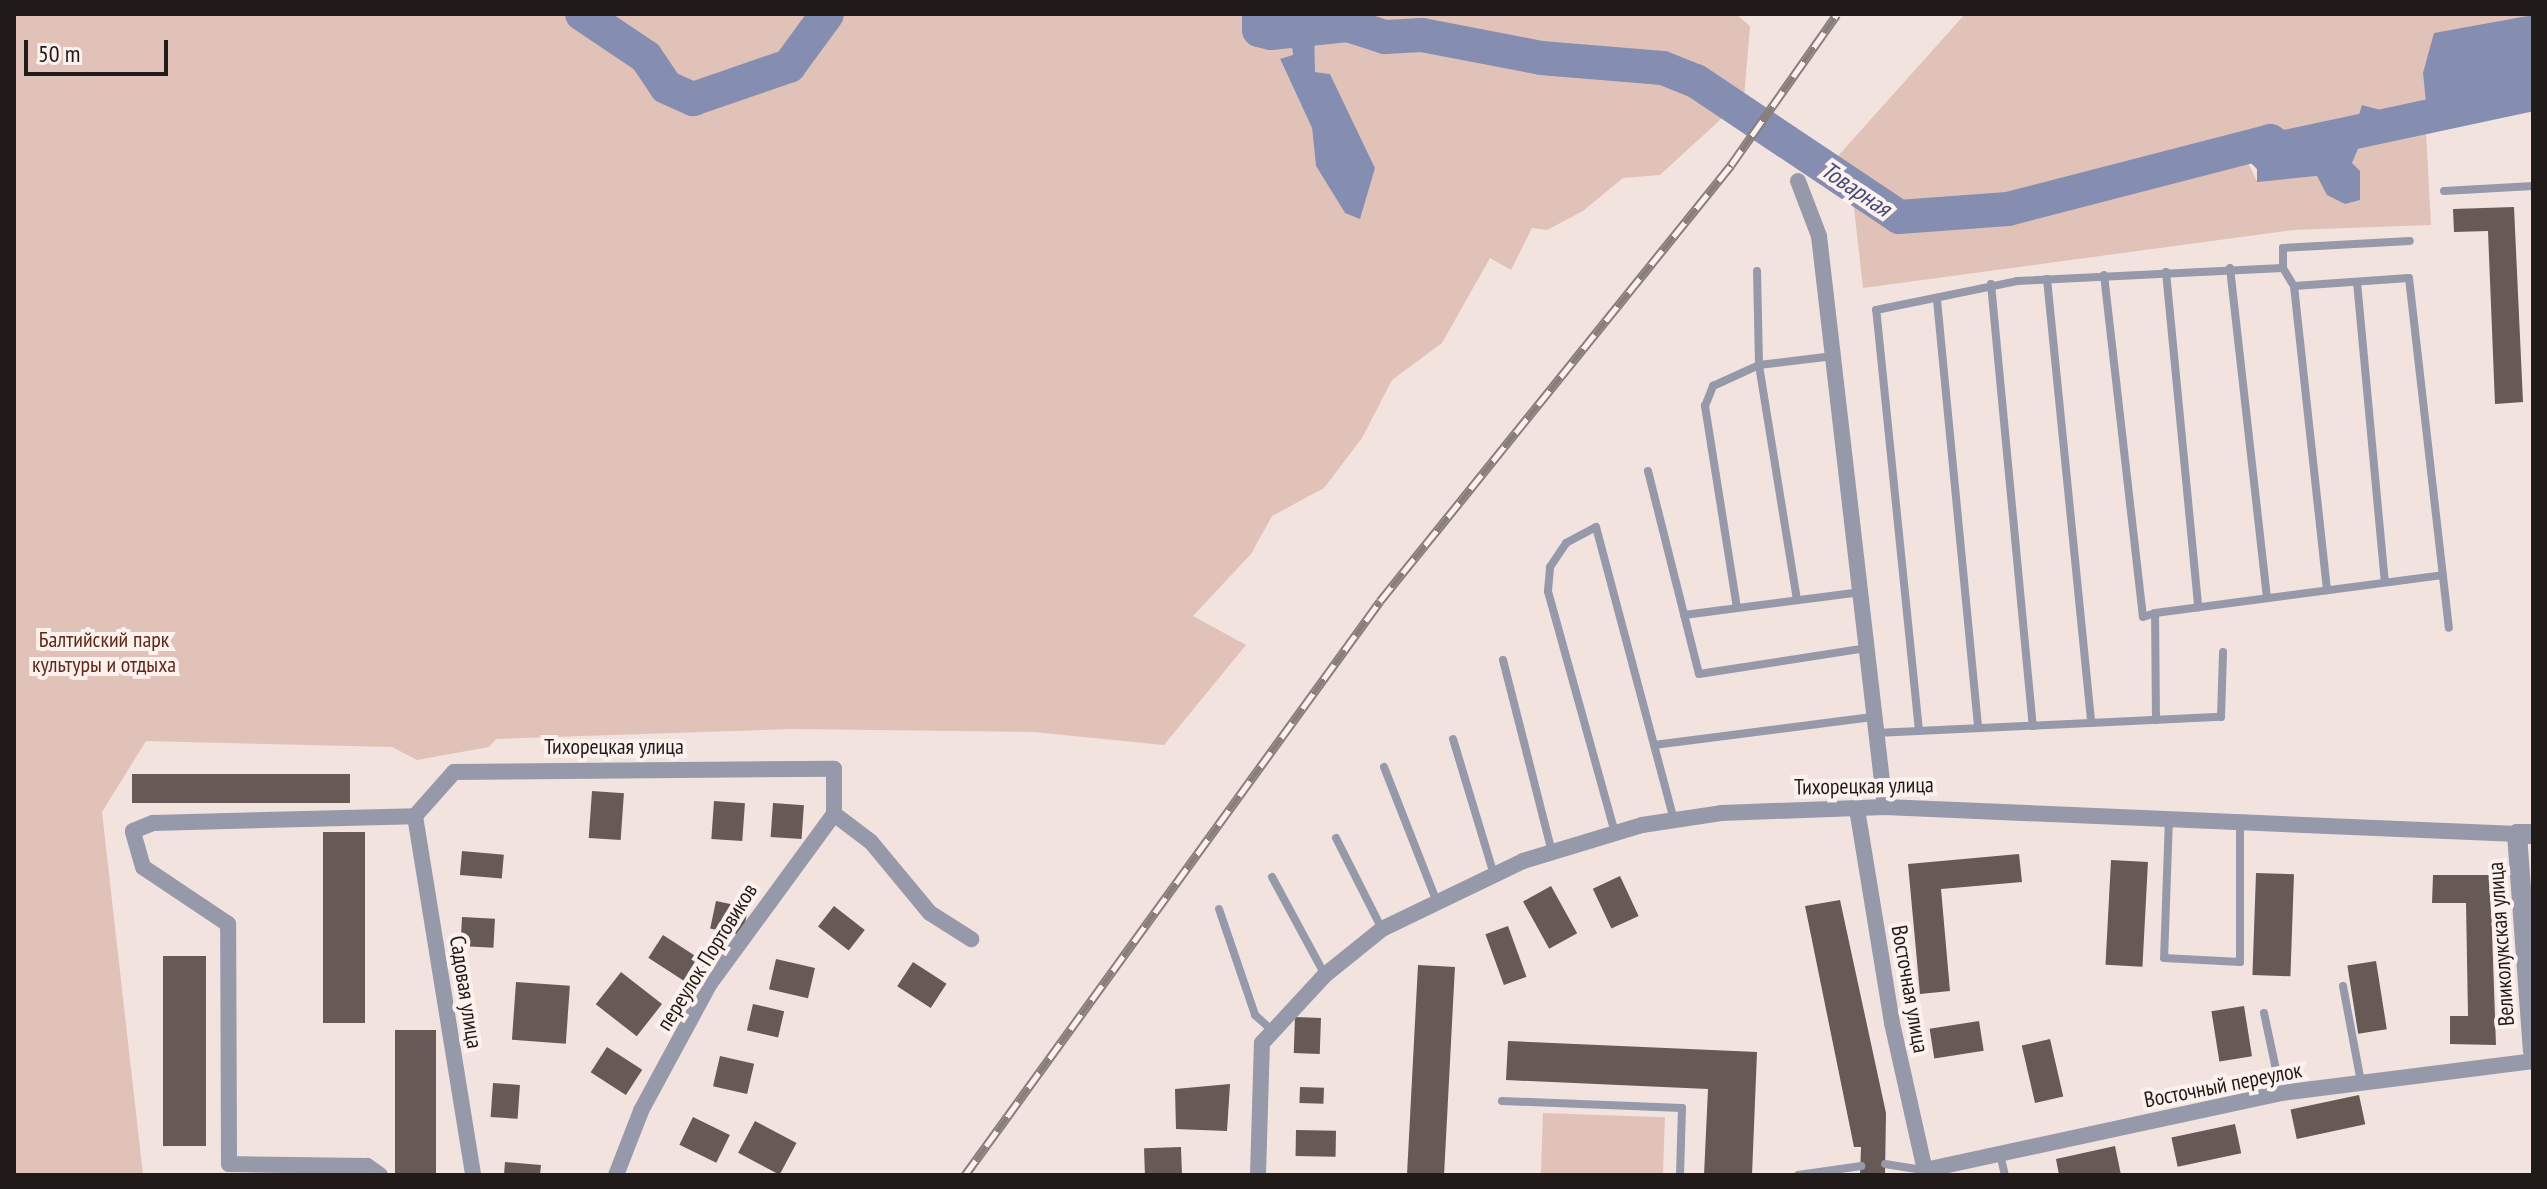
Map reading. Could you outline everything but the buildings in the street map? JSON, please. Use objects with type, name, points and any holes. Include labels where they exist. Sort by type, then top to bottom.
[{"type":"street","points":[[1798,181],[1819,236],[1885,807]]},
{"type":"street","name":"Тихорецкая улица","points":[[415,816],[454,772],[834,769],[834,814]]},
{"type":"street","name":"Тихорецкая улица","points":[[1268,1037],[1325,975],[1382,929],[1494,875],[1552,852],[1615,833],[1674,821],[1885,807],[2240,817],[2525,834]]},
{"type":"street","name":"Восточная улица","points":[[1857,809],[1892,1023],[1926,1173]]},
{"type":"street","points":[[834,814],[871,842],[930,913],[971,939]]},
{"type":"street","name":"переулок Портовиков","points":[[616,1175],[641,1111],[709,985],[834,814]]},
{"type":"street","points":[[380,1175],[367,1166],[229,1164],[228,924],[143,867],[133,831],[153,823],[415,816]]},
{"type":"street","name":"Садовая улица","points":[[415,816],[473,1175]]},
{"type":"street","name":"Великолукская улица","points":[[2525,834],[2533,1050]]},
{"type":"street","points":[[1258,1175],[1268,1037]]},
{"type":"street","name":"Восточный переулок","points":[[1926,1173],[2281,1093],[2533,1061]]},
{"type":"lane","points":[[2444,191],[2533,186]]},
{"type":"lane","points":[[2327,590],[2294,286],[2283,268],[2283,248],[2410,241]]},
{"type":"lane","points":[[1919,731],[1876,310],[1937,300],[1946,291],[1991,284],[2230,268],[2283,268]]},
{"type":"lane","points":[[2230,268],[2267,598]]},
{"type":"lane","points":[[1757,271],[1759,365],[1797,600]]},
{"type":"lane","points":[[2166,272],[2198,607]]},
{"type":"lane","points":[[2104,275],[2143,617],[2443,575]]},
{"type":"lane","points":[[2294,286],[2409,278],[2449,628]]},
{"type":"lane","points":[[2047,279],[2091,723]]},
{"type":"lane","points":[[2357,282],[2385,582]]},
{"type":"lane","points":[[1991,284],[2033,726]]},
{"type":"lane","points":[[1937,300],[1978,728]]},
{"type":"lane","points":[[1737,608],[1705,406],[1713,386],[1759,365],[1833,356]]},
{"type":"lane","points":[[1648,471],[1699,674],[1866,648]]},
{"type":"lane","points":[[1615,833],[1548,591],[1550,567],[1566,543],[1596,527],[1674,821]]},
{"type":"lane","points":[[1684,615],[1860,592]]},
{"type":"lane","points":[[2155,613],[2156,720]]},
{"type":"lane","points":[[1654,745],[1874,725],[1919,731],[2221,717],[2223,652]]},
{"type":"lane","points":[[1503,660],[1552,852]]},
{"type":"lane","points":[[1453,739],[1494,875]]},
{"type":"lane","points":[[1384,767],[1437,902]]},
{"type":"lane","points":[[2169,816],[2164,958],[2240,962],[2240,817]]},
{"type":"lane","points":[[1336,838],[1382,929]]},
{"type":"lane","points":[[1272,877],[1325,975]]},
{"type":"lane","points":[[1219,909],[1255,1015],[1268,1037]]},
{"type":"lane","points":[[2343,986],[2361,1083]]},
{"type":"lane","points":[[2264,1013],[2281,1093]]},
{"type":"lane","points":[[1502,1101],[1682,1108],[1680,1175]]},
{"type":"lane","points":[[2000,1154],[2005,1175]]},
{"type":"lane","points":[[1885,1164],[1926,1173]]},
{"type":"lane","points":[[1798,1175],[1861,1166]]},
{"type":"green space","name":"Балтийский парк культуры и отдыха","points":[[14,14],[1305,14],[1289,26],[1293,56],[1280,60],[1312,128],[1316,166],[1345,213],[1375,168],[1330,74],[1315,72],[1314,14],[1736,14],[1750,26],[1744,98],[1660,175],[1623,178],[1583,211],[1547,230],[1532,228],[1511,270],[1490,258],[1442,343],[1392,380],[1362,438],[1324,488],[1272,516],[1251,554],[1193,616],[1246,645],[1164,745],[1034,732],[791,729],[496,739],[489,747],[417,760],[392,747],[146,741],[102,812],[143,1175],[14,1175]]},
{"type":"green space","points":[[1965,14],[2533,14],[2508,22],[2425,113],[2431,225],[2293,230],[1863,288],[1854,208],[1830,165]],"holes":[[[2363,105],[2404,117],[2404,127],[2376,128],[2361,142],[2352,163],[2359,200],[2345,204],[2318,176],[2257,181],[2246,159],[2270,141],[2327,133],[2357,121]]]},
{"type":"green space","points":[[1543,1113],[1665,1117],[1663,1175],[1541,1175]]},
{"type":"water","points":[[1314,14],[1315,72],[1330,74],[1375,168],[1360,219],[1345,213],[1316,166],[1312,128],[1280,59],[1293,55],[1289,26],[1296,15]]},
{"type":"water","points":[[2533,15],[2533,109],[2429,130],[2423,73],[2434,33]]},
{"type":"water","points":[[2362,105],[2404,116],[2404,127],[2376,128],[2361,142],[2352,163],[2360,171],[2360,200],[2345,204],[2327,195],[2317,176],[2257,182],[2257,169],[2246,158],[2270,141],[2357,121]]},
{"type":"waterway","name":"Товарная","points":[[582,14],[646,57],[666,87],[693,99],[789,66],[827,14]]},
{"type":"waterway","name":"Товарная","points":[[1259,14],[1259,30],[1271,33],[1348,25],[1385,37],[1422,35],[1541,58],[1663,68],[1696,81],[1899,217],[2008,209],[2270,141],[2281,148],[2533,94]]},
{"type":"railway","points":[[965,1175],[1380,601],[1731,165],[1837,14]]}]
